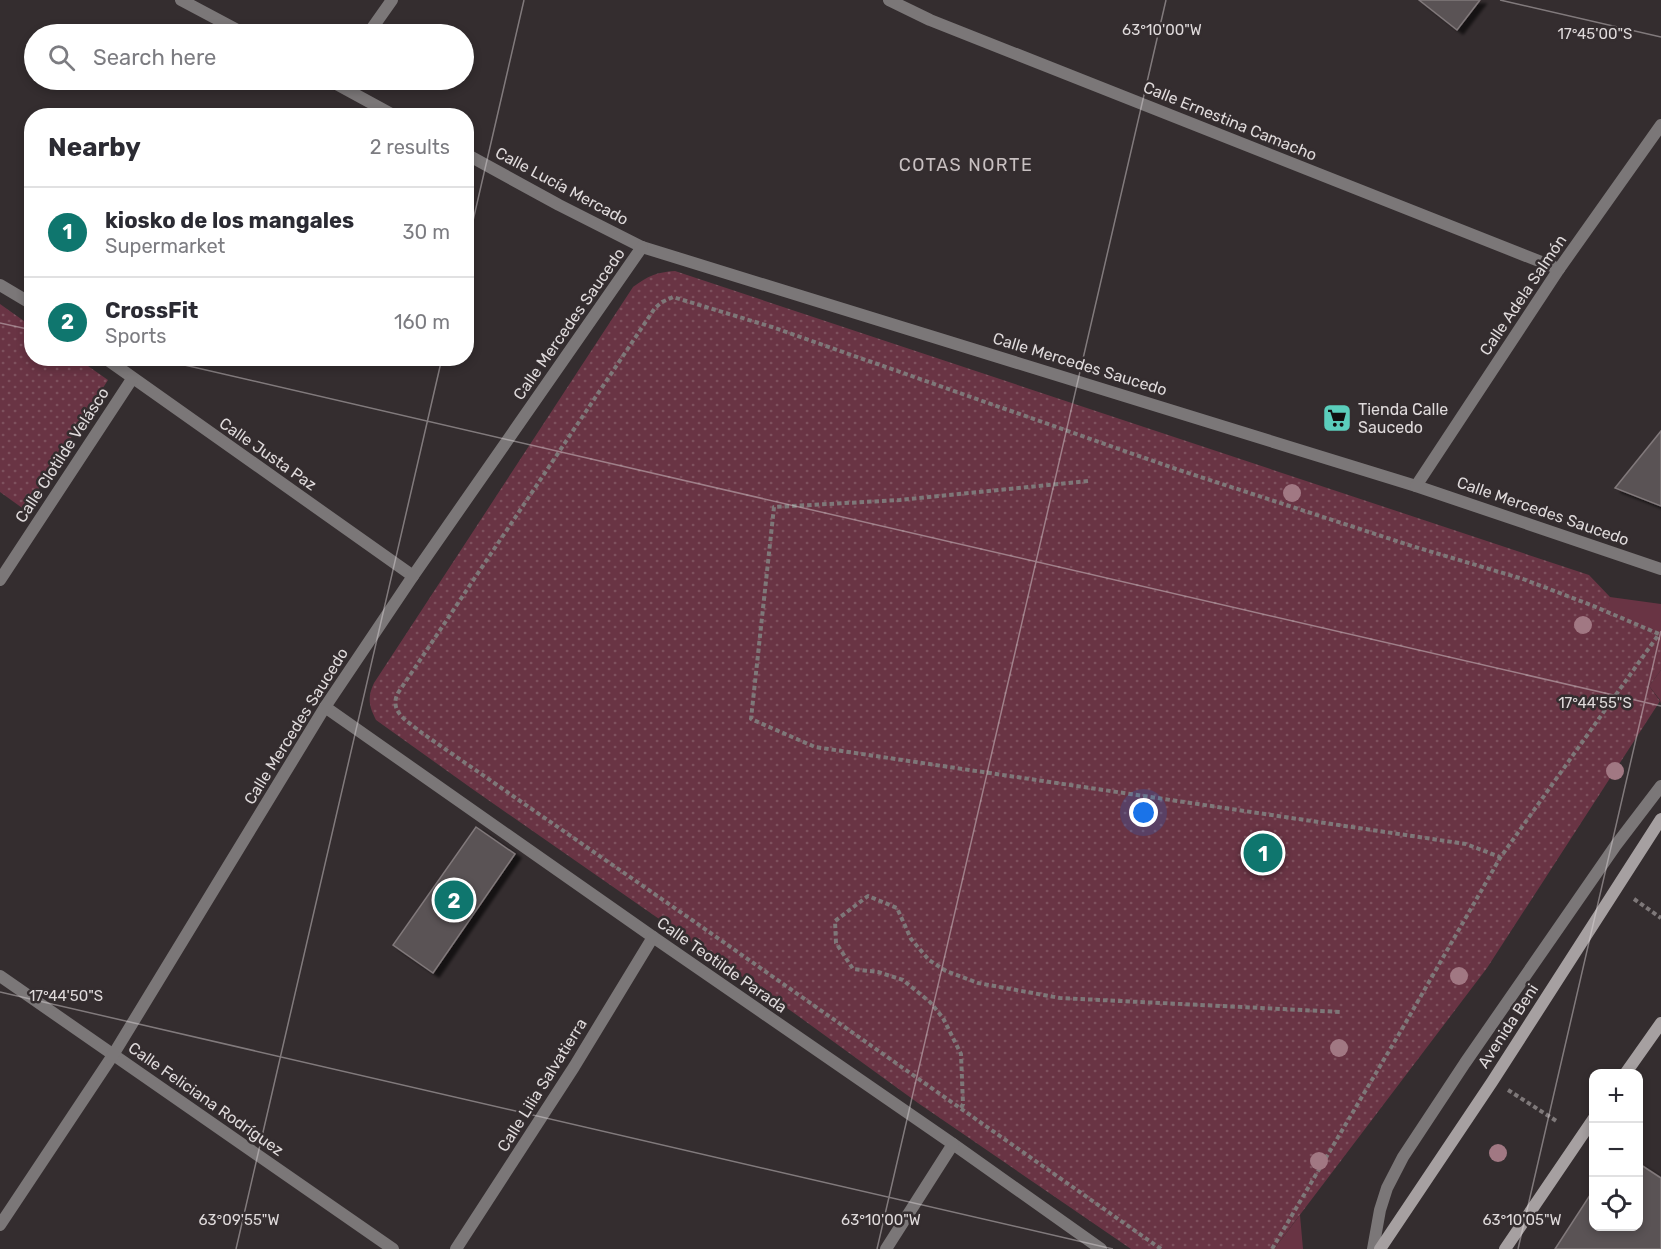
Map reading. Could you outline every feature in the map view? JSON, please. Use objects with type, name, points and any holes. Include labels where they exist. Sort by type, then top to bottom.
[{"type":"street","points":[[181,0],[226,24]]},
{"type":"street","points":[[375,24],[392,0]]},
{"type":"street","name":"Calle Ernestina Camacho","points":[[890,0],[930,20],[1559,269]]},
{"type":"street","points":[[350,90],[381,108]]},
{"type":"street","name":"Calle Adela Salmón","points":[[1416,486],[1559,269],[1661,125]]},
{"type":"street","name":"Calle Lucía Mercado","points":[[474,158],[642,247]]},
{"type":"street","name":"Calle Mercedes Saucedo","points":[[0,1226],[113,1055],[325,707],[413,576],[642,247],[1416,486],[1661,569]]},
{"type":"street","points":[[0,285],[24,299]]},
{"type":"street","name":"Calle Justa Paz","points":[[115,366],[413,576]]},
{"type":"street","name":"Calle Clotilde Velásco","points":[[0,580],[132,379]]},
{"type":"street","name":"Calle Teotilde Parada","points":[[325,707],[1101,1249]]},
{"type":"street","points":[[1373,1249],[1380,1210],[1387,1188],[1403,1157],[1616,845],[1661,786]]},
{"type":"street","name":"Avenida Beni","points":[[1380,1249],[1492,1082],[1661,819]]},
{"type":"street","name":"Calle Lilia Salvatierra","points":[[456,1249],[574,1067],[653,937]]},
{"type":"street","name":"Calle Feliciana Rodríguez","points":[[0,976],[393,1249]]},
{"type":"street","points":[[1629,1069],[1661,1023]]},
{"type":"street","points":[[1505,1249],[1590,1123]]},
{"type":"street","points":[[886,1249],[953,1144]]},
{"type":"path","points":[[1161,1249],[432,740],[396,711],[394,700],[398,693],[655,308],[662,302],[673,297],[772,327],[1176,469],[1412,546],[1523,579],[1659,634],[1500,858],[1272,1249]]},
{"type":"path","points":[[1088,481],[900,500],[774,507],[751,719],[815,747],[1466,844],[1500,858]]},
{"type":"path","points":[[961,1108],[963,1104],[961,1054],[943,1018],[930,1002],[903,980],[878,972],[853,969],[836,943],[835,921],[868,896],[897,908],[911,939],[929,960],[946,970],[978,983],[1060,998],[1341,1012]]},
{"type":"path","points":[[1634,899],[1661,918]]},
{"type":"path","points":[[1508,1090],[1558,1122]]},
{"type":"shaded area","points":[[675,271],[1589,575],[1610,597],[1607,613],[1661,637],[1661,670],[1649,686],[1660,701],[1487,968],[1274,1249],[1131,1249],[918,1103],[794,1013],[376,720],[370,702],[370,693],[374,683],[633,287],[653,275]]},
{"type":"shaded area","points":[[0,304],[24,321],[24,366],[88,366],[108,380],[25,510],[0,492]]},
{"type":"shaded area","points":[[1610,597],[1661,604],[1661,637],[1606,613]]},
{"type":"shaded area","points":[[1661,670],[1661,704],[1649,686]]},
{"type":"shaded area","points":[[1300,1215],[1303,1249],[1274,1249]]},
{"type":"building","points":[[1419,0],[1480,0],[1457,30]]},
{"type":"building","points":[[1661,431],[1661,506],[1615,488]]},
{"type":"building","points":[[476,827],[515,854],[433,973],[393,945]]},
{"type":"building","points":[[1643,1166],[1661,1178],[1661,1249],[1555,1249],[1589,1197],[1589,1231],[1643,1231]]},
{"type":"place","name":"Tienda Calle Saucedo","points":[[1337,418]]},
{"type":"place","name":"kiosko de los mangales","points":[[1263,853]]},
{"type":"place","name":"CrossFit","points":[[454,900]]},
{"type":"district","name":"COTAS NORTE","points":[[966,165]]}]
